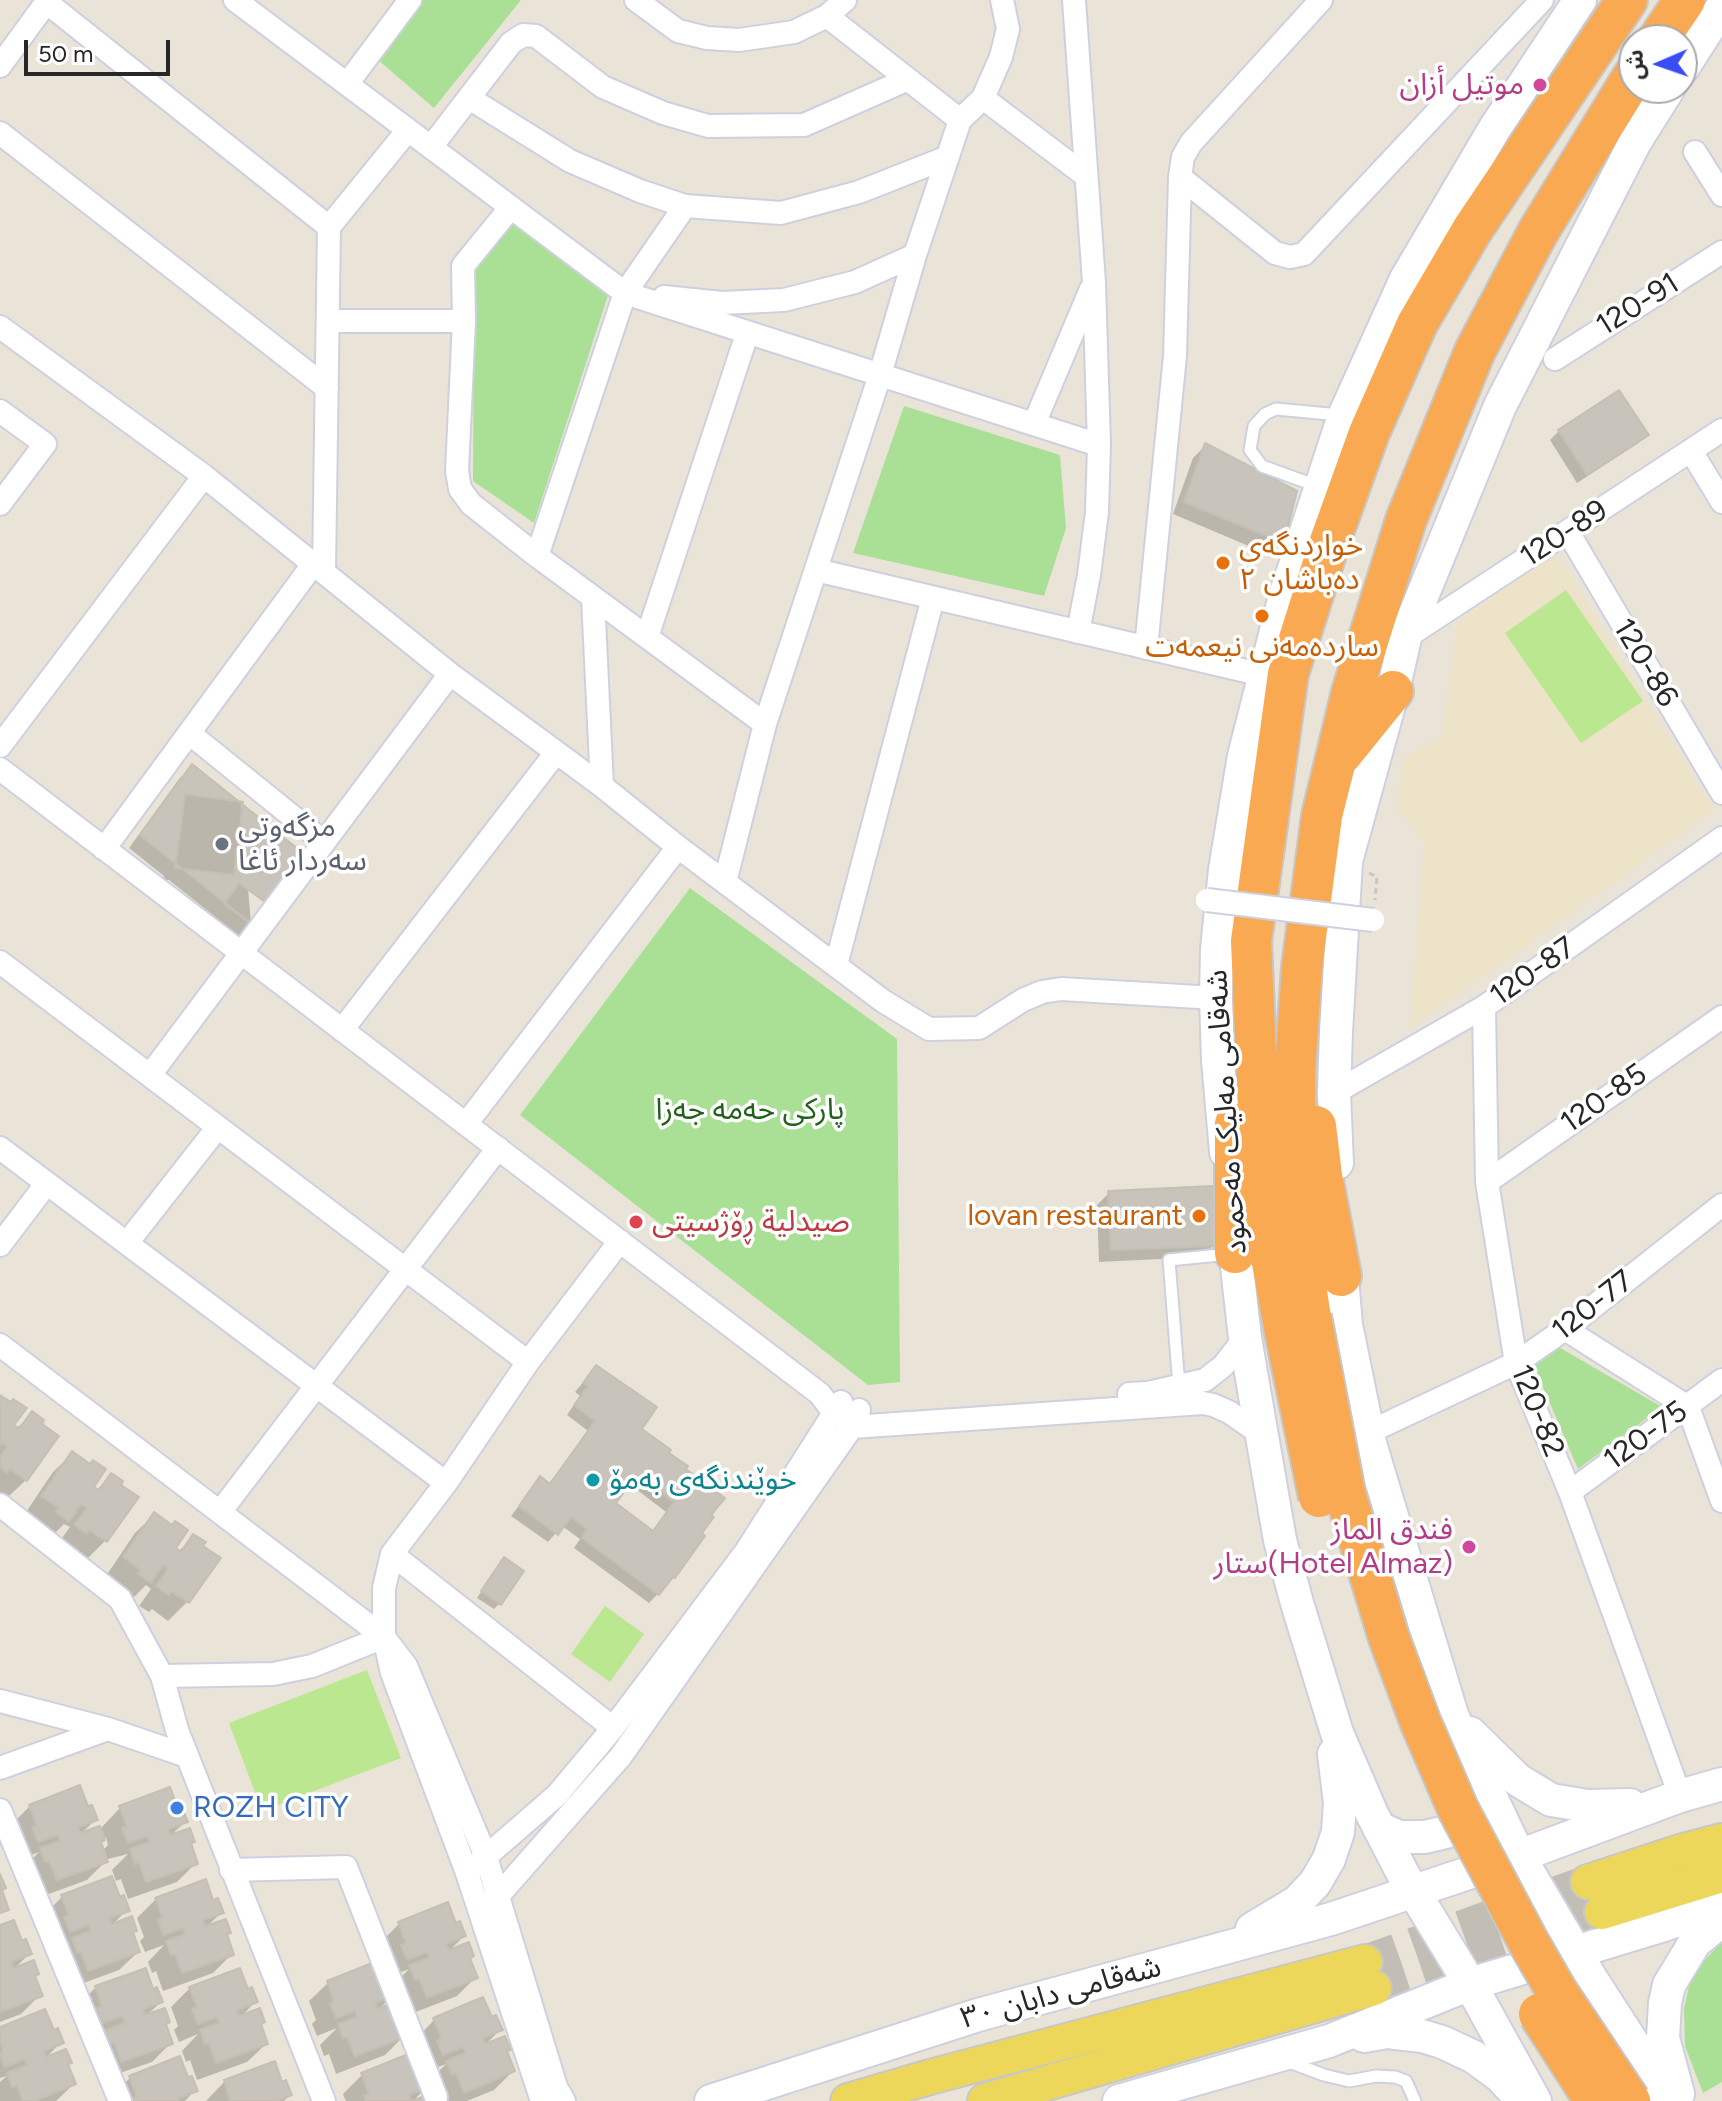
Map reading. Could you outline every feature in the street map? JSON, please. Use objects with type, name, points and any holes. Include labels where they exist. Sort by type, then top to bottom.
[{"type":"highway","points":[[1276,674],[1329,544],[1369,433],[1417,324],[1472,230],[1627,0]]},
{"type":"highway","points":[[1669,24],[1685,0]]},
{"type":"highway","points":[[1595,2101],[1533,2004],[1434,1820],[1397,1734],[1342,1584],[1304,1435],[1298,1325],[1299,1245],[1294,1107],[1302,967],[1322,816],[1352,692],[1406,520],[1475,351],[1538,232],[1618,101]]},
{"type":"highway","points":[[1235,1253],[1236,1040],[1251,941],[1285,596]]},
{"type":"highway","points":[[1335,763],[1393,691]]},
{"type":"highway","points":[[1251,941],[1259,1126],[1268,1241],[1298,1325],[1384,1623],[1420,1721],[1458,1809],[1556,1990],[1630,2101]]},
{"type":"highway","points":[[1302,967],[1318,1138],[1341,1276]]},
{"type":"main road","points":[[1285,596],[1344,416],[1406,279],[1495,128],[1580,0]]},
{"type":"main road","points":[[1698,44],[1722,7]]},
{"type":"main road","points":[[1659,104],[1635,142],[1500,406],[1405,638],[1346,861],[1334,1093],[1341,1276],[1346,1325],[1367,1433],[1452,1715],[1519,1856],[1608,2005],[1670,2101]]},
{"type":"main road","name":"شەقامی مەلیک مەحمود","points":[[1276,674],[1244,756],[1225,870],[1217,949],[1216,998],[1218,1060],[1235,1253],[1261,1434],[1280,1540],[1337,1733],[1379,1828],[1470,1984],[1521,2086]]},
{"type":"main road","points":[[1205,1954],[1297,1902],[1322,1872],[1338,1832],[1340,1803],[1336,1762],[1297,1603]]},
{"type":"main road","points":[[1452,1715],[1518,1780],[1551,1800],[1588,1806],[1669,1800],[1722,1784]]},
{"type":"main road","points":[[1379,1828],[1411,1838],[1446,1832],[1477,1808],[1485,1786]]},
{"type":"main road","name":"شەقامی دابان ٣٠","points":[[711,2101],[978,2015],[1331,1919],[1519,1856],[1669,1800]]},
{"type":"main road","points":[[1722,1841],[1680,1852],[1595,1897],[1722,1875]]},
{"type":"main road","points":[[1131,2099],[1329,2041],[1470,1984],[1722,1904]]},
{"type":"main road","points":[[1680,2101],[1663,2038],[1667,1994],[1689,1950],[1722,1920]]},
{"type":"main road","name":"شەقامی دابان ٣٠","points":[[848,2101],[930,2077],[1369,1975],[985,2101]]},
{"type":"main road","points":[[1521,2086],[1523,2054],[1547,2025],[1574,2010],[1608,2005]]},
{"type":"main road","points":[[1329,2041],[1387,2032],[1422,2036],[1474,2057],[1500,2076],[1521,2086],[1535,2101]]},
{"type":"street","points":[[347,84],[410,0]]},
{"type":"street","points":[[636,0],[678,31],[707,38],[739,40],[794,32],[827,16],[845,0]]},
{"type":"street","points":[[725,882],[765,724],[960,120],[983,98],[1001,57],[1008,29],[1002,0]]},
{"type":"street","points":[[1074,0],[1094,282],[1099,445],[1097,512],[1078,632]]},
{"type":"street","points":[[1146,648],[1175,356],[1183,157],[1191,143],[1321,0]]},
{"type":"street","points":[[1180,177],[1275,253],[1290,257],[1304,254],[1542,0]]},
{"type":"street","points":[[0,66],[47,1],[329,227]]},
{"type":"street","points":[[237,1],[625,293],[1099,445]]},
{"type":"street","points":[[827,16],[960,120]]},
{"type":"street","points":[[431,147],[511,43],[523,35],[536,36],[603,87],[663,113],[708,126],[804,125],[906,80]]},
{"type":"street","points":[[469,98],[570,161],[640,191],[685,206],[781,213],[859,192],[948,157]]},
{"type":"street","points":[[983,98],[1086,176]]},
{"type":"street","points":[[104,849],[189,733],[319,567],[327,388],[329,227],[408,130]]},
{"type":"street","points":[[0,133],[327,388]]},
{"type":"street","points":[[1695,152],[1722,195]]},
{"type":"street","points":[[537,556],[625,293],[685,206]]},
{"type":"street","points":[[511,207],[463,266],[464,321],[457,471],[460,489],[471,504],[537,556],[765,724]]},
{"type":"street","name":"120-91","points":[[1555,359],[1722,252]]},
{"type":"street","points":[[625,293],[722,303],[784,300],[855,282],[915,255]]},
{"type":"street","points":[[1034,424],[1094,282]]},
{"type":"street","points":[[328,321],[464,321]]},
{"type":"street","points":[[0,327],[204,476],[450,674],[602,786],[678,847],[883,1001],[929,1029],[979,1028],[1023,1000],[1042,992],[1061,989],[1216,998]]},
{"type":"street","points":[[647,637],[747,334]]},
{"type":"street","points":[[0,411],[45,444],[0,504]]},
{"type":"street","name":"120-89","points":[[1405,638],[1722,430]]},
{"type":"street","points":[[1691,451],[1722,502]]},
{"type":"street","points":[[0,746],[204,476]]},
{"type":"street","name":"120-86","points":[[1568,532],[1722,793]]},
{"type":"street","points":[[816,570],[1146,648],[1276,674]]},
{"type":"street","points":[[593,598],[602,786]]},
{"type":"street","points":[[836,965],[933,598]]},
{"type":"street","points":[[150,1075],[450,674]]},
{"type":"street","points":[[189,733],[324,842]]},
{"type":"street","points":[[342,1030],[555,754]]},
{"type":"street","points":[[0,769],[847,1413],[1148,1393],[1215,1375],[1245,1338]]},
{"type":"street","name":"120-87","points":[[1334,1093],[1484,1007],[1722,838]]},
{"type":"street","points":[[466,1124],[678,847]]},
{"type":"street","points":[[1207,900],[1373,920]]},
{"type":"street","points":[[0,962],[528,1362]]},
{"type":"street","name":"120-82","points":[[1484,1007],[1487,1182],[1516,1363],[1570,1492],[1669,1800]]},
{"type":"street","name":"120-85","points":[[1487,1182],[1722,1017]]},
{"type":"street","points":[[127,1243],[218,1127]]},
{"type":"street","points":[[0,1148],[446,1483]]},
{"type":"street","points":[[220,1512],[498,1148]]},
{"type":"street","points":[[0,1245],[47,1183]]},
{"type":"street","name":"120-77","points":[[1367,1433],[1516,1363],[1565,1329],[1722,1205]]},
{"type":"street","points":[[542,2101],[467,1873],[392,1673],[384,1637],[384,1588],[392,1554],[446,1483],[528,1362],[620,1241]]},
{"type":"street","points":[[1565,1329],[1688,1407],[1722,1501]]},
{"type":"street","points":[[0,1345],[384,1637],[406,1666],[486,1857],[556,2087],[564,2101]]},
{"type":"street","name":"120-75","points":[[1570,1492],[1722,1380]]},
{"type":"street","points":[[847,1413],[1203,1403],[1229,1412],[1261,1434]]},
{"type":"street","points":[[467,1873],[557,1795],[613,1728],[847,1413]]},
{"type":"street","points":[[480,1912],[499,1897],[621,1756],[847,1413]]},
{"type":"street","points":[[4,1515],[120,1599],[162,1676],[177,1730],[324,2101]]},
{"type":"street","points":[[392,1554],[613,1728]]},
{"type":"street","points":[[162,1676],[273,1674],[312,1666],[384,1637]]},
{"type":"street","points":[[0,1701],[108,1729],[187,1756]]},
{"type":"street","points":[[0,1768],[108,1729]]},
{"type":"street","points":[[0,1810],[120,2101]]},
{"type":"street","points":[[231,1870],[346,1867],[436,2097]]},
{"type":"lane","points":[[1319,487],[1262,466],[1250,450],[1254,426],[1265,414],[1276,409],[1344,416]]},
{"type":"lane","points":[[1179,1386],[1169,1260],[1235,1253]]},
{"type":"lane","points":[[1275,2056],[1349,2081],[1376,2076],[1395,2077],[1406,2081],[1415,2101]]},
{"type":"shaded area","points":[[1556,553],[1714,811],[1410,1029],[1424,843],[1396,809],[1403,760],[1441,735],[1458,621]]},
{"type":"green space","points":[[421,0],[521,0],[434,108],[377,59]]},
{"type":"green space","points":[[519,209],[613,280],[534,523],[473,481],[474,267]]},
{"type":"green space","points":[[904,406],[1060,455],[1066,528],[1044,596],[853,553]]},
{"type":"green space","points":[[1566,590],[1643,701],[1581,743],[1505,633]]},
{"type":"green space","name":"پارکی حەمە جەزا","points":[[690,888],[897,1039],[900,1382],[868,1385],[520,1115]]},
{"type":"green space","points":[[1557,1346],[1662,1407],[1578,1469],[1534,1366]]},
{"type":"green space","points":[[605,1606],[644,1634],[610,1682],[571,1654]]},
{"type":"green space","points":[[367,1670],[401,1758],[262,1811],[229,1723]]},
{"type":"green space","points":[[1722,1942],[1722,2082],[1703,2093],[1685,2046],[1684,2009],[1689,1986],[1698,1967]]},
{"type":"building","points":[[1619,390],[1649,435],[1587,475],[1558,430]]},
{"type":"building","points":[[1205,443],[1297,491],[1284,543],[1184,502]]},
{"type":"building","name":"مزگەوتی سەردار ئاغا","points":[[192,764],[303,853],[253,925],[140,835]]},
{"type":"building","points":[[185,794],[243,802],[234,875],[175,868]]},
{"type":"building","points":[[239,883],[268,904],[253,925],[224,904]]},
{"type":"building","points":[[1213,1186],[1216,1246],[1111,1250],[1108,1191]]},
{"type":"building","name":"خوێندنگەی بەمۆ","points":[[596,1365],[657,1407],[642,1429],[671,1450],[669,1453],[688,1466],[686,1469],[725,1498],[711,1515],[714,1517],[702,1533],[705,1536],[659,1595],[582,1538],[587,1529],[571,1517],[558,1535],[519,1506],[540,1476],[550,1484],[595,1421],[574,1405],[588,1386],[583,1383]],"holes":[[[637,1475],[674,1502],[653,1531],[616,1503]]]},
{"type":"building","points":[[0,1395],[27,1408],[14,1425],[19,1429],[32,1411],[44,1420],[42,1424],[59,1436],[27,1481],[10,1469],[7,1473],[0,1467],[0,1457],[7,1447],[2,1443],[0,1446]]},
{"type":"building","points":[[72,1451],[90,1464],[93,1460],[106,1469],[94,1487],[99,1490],[111,1473],[123,1481],[121,1485],[139,1497],[107,1542],[89,1530],[87,1534],[74,1525],[87,1508],[81,1504],[69,1522],[56,1512],[59,1508],[41,1496]]},
{"type":"building","points":[[154,1512],[172,1525],[175,1521],[188,1530],[176,1548],[181,1552],[193,1534],[206,1542],[203,1546],[221,1558],[189,1603],[171,1591],[169,1595],[156,1586],[168,1569],[163,1565],[151,1583],[138,1574],[141,1570],[123,1557]]},
{"type":"building","points":[[504,1557],[524,1571],[501,1605],[481,1591]]},
{"type":"building","points":[[80,1785],[88,1806],[92,1805],[98,1820],[78,1827],[80,1833],[100,1826],[105,1840],[101,1842],[108,1862],[57,1880],[40,1848],[60,1841],[58,1835],[38,1842],[32,1827],[37,1826],[29,1805]]},
{"type":"building","points":[[170,1787],[178,1808],[182,1807],[188,1822],[168,1829],[170,1835],[190,1828],[198,1864],[146,1882],[139,1862],[135,1864],[130,1849],[150,1842],[147,1836],[128,1843],[122,1828],[127,1827],[119,1806]]},
{"type":"building","points":[[0,1874],[6,1888],[2,1890],[9,1910],[0,1913]]},
{"type":"building","points":[[112,1876],[120,1897],[124,1895],[130,1911],[109,1918],[112,1924],[132,1916],[137,1931],[133,1932],[140,1952],[88,1971],[81,1951],[77,1953],[72,1938],[91,1931],[89,1925],[70,1932],[64,1917],[69,1916],[61,1895]]},
{"type":"building","points":[[206,1879],[213,1900],[218,1898],[224,1913],[203,1920],[205,1926],[226,1919],[234,1955],[182,1973],[166,1941],[185,1934],[183,1928],[163,1935],[158,1920],[163,1918],[155,1898]]},
{"type":"building","points":[[448,1902],[456,1923],[460,1921],[466,1936],[446,1944],[449,1950],[469,1942],[474,1956],[470,1958],[478,1978],[427,1998],[419,1978],[415,1980],[409,1965],[429,1958],[427,1952],[407,1960],[401,1945],[406,1943],[398,1922]]},
{"type":"building","points":[[14,1920],[22,1941],[26,1939],[32,1954],[11,1962],[14,1968],[34,1960],[39,1974],[35,1976],[43,1996],[0,2012],[0,1925]]},
{"type":"building","points":[[377,1961],[395,1995],[375,2003],[377,2009],[397,2001],[406,2037],[355,2056],[338,2024],[357,2017],[355,2011],[336,2018],[330,2004],[334,2002],[327,1981]]},
{"type":"building","points":[[146,1968],[153,1989],[157,1987],[163,2002],[143,2009],[145,2015],[165,2008],[170,2022],[166,2024],[173,2044],[121,2062],[114,2042],[110,2044],[105,2030],[125,2023],[122,2016],[102,2023],[97,2008],[102,2007],[95,1986]]},
{"type":"building","points":[[240,1968],[248,1989],[252,1987],[258,2002],[237,2010],[239,2016],[260,2008],[265,2022],[261,2024],[268,2044],[216,2063],[209,2043],[205,2044],[200,2030],[219,2023],[217,2017],[198,2024],[192,2009],[197,2007],[189,1987]]},
{"type":"building","points":[[483,1997],[492,2017],[496,2015],[503,2030],[483,2038],[485,2044],[505,2036],[515,2071],[464,2093],[456,2073],[452,2075],[446,2061],[466,2053],[463,2047],[443,2055],[437,2041],[442,2039],[433,2018]]},
{"type":"building","points":[[45,2009],[64,2043],[44,2051],[46,2057],[66,2049],[76,2084],[34,2101],[23,2101],[17,2085],[12,2087],[7,2073],[27,2065],[24,2059],[5,2067],[0,2055],[3,2050],[0,2027]]},
{"type":"building","points":[[411,2053],[429,2087],[409,2095],[412,2101],[366,2101],[364,2096],[369,2094],[361,2073]]},
{"type":"building","points":[[180,2056],[188,2077],[192,2076],[198,2091],[178,2098],[179,2101],[133,2101],[132,2098],[137,2097],[129,2076]]},
{"type":"building","points":[[275,2061],[282,2082],[286,2080],[292,2095],[277,2101],[230,2101],[224,2080]]},
{"type":"building","points":[[432,2093],[435,2101],[412,2101]]},
{"type":"tunnel","points":[[1365,1962],[1588,1882]]},
{"type":"tunnel","points":[[1374,1988],[1602,1912]]},
{"type":"place","name":"موتيل أزان","points":[[1540,85]]},
{"type":"place","name":"خواردنگەی دەباشان ٢","points":[[1223,563]]},
{"type":"place","name":"ساردەمەنی نیعمەت","points":[[1262,616]]},
{"type":"place","name":"مزگەوتی سەردار ئاغا","points":[[222,844]]},
{"type":"place","name":"lovan restaurant","points":[[1199,1216]]},
{"type":"place","name":"صيدلية ڕۆژسیتی","points":[[636,1222]]},
{"type":"place","name":"خوێندنگەی بەمۆ","points":[[593,1480]]},
{"type":"place","name":"فندق الماز ستار(Hotel Almaz)","points":[[1469,1547]]},
{"type":"place","name":"ROZH CITY","points":[[177,1808]]}]
